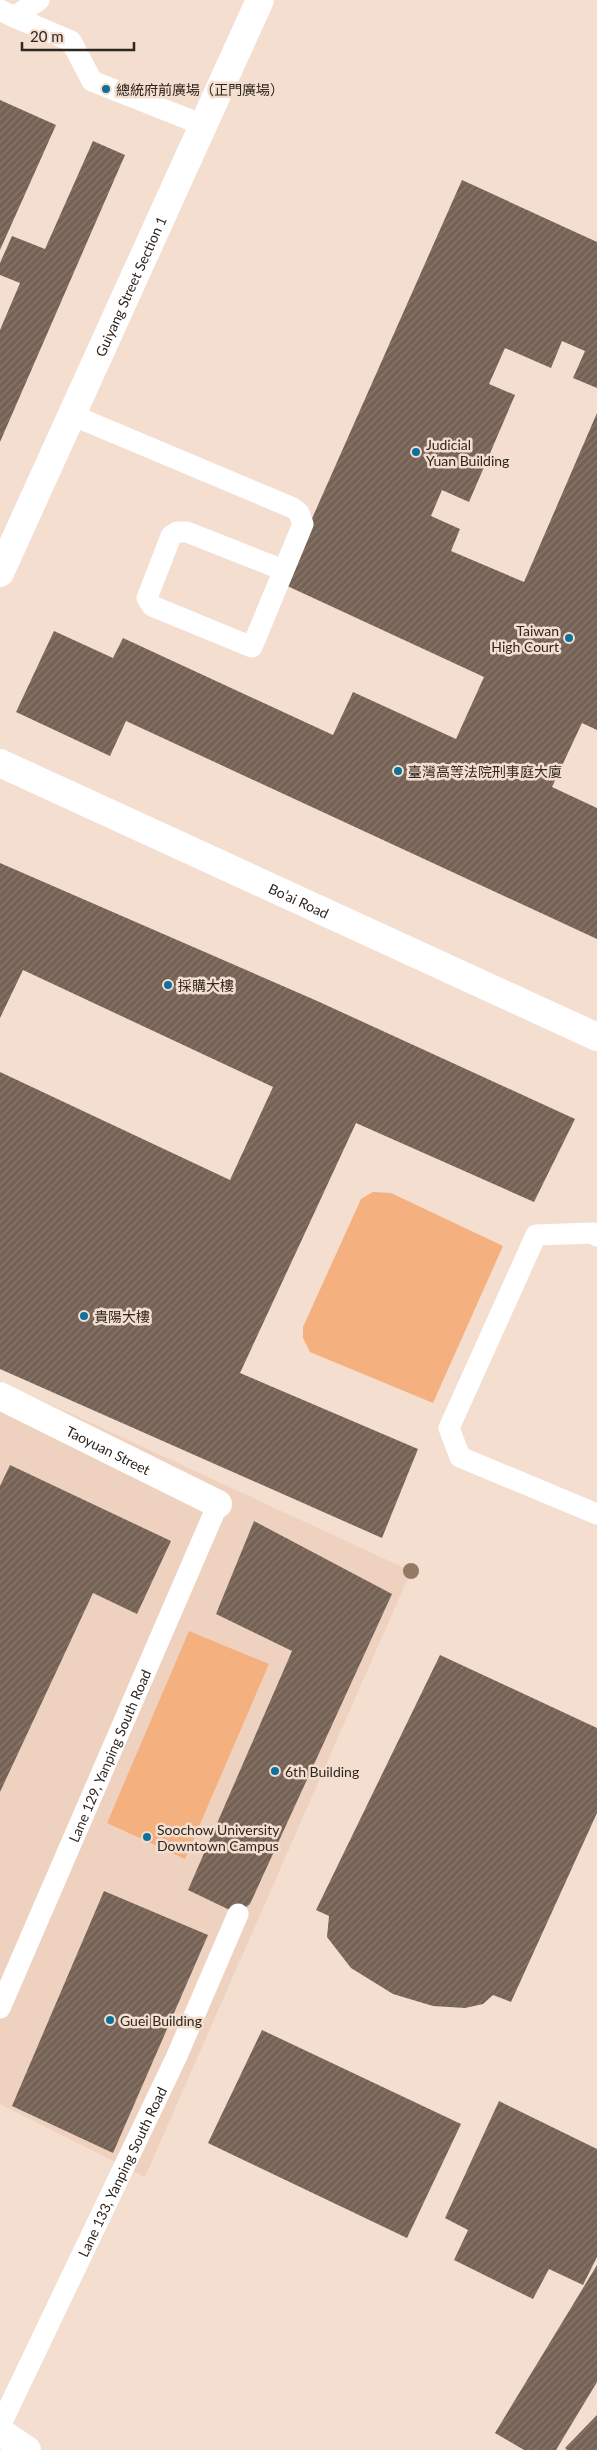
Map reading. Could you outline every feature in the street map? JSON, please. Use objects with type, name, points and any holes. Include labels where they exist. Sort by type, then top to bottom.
[{"type":"street","name":"Guiyang Street Section 1","points":[[0,573],[260,0]]},
{"type":"street","name":"Bo’ai Road","points":[[0,763],[597,1037]]},
{"type":"street","name":"Taoyuan Street","points":[[0,1396],[218,1504]]},
{"type":"street","points":[[0,2432],[27,2450]]},
{"type":"lane","points":[[7,14],[39,0]]},
{"type":"lane","points":[[7,14],[71,41],[92,81],[203,125]]},
{"type":"lane","points":[[72,415],[293,508],[299,513],[303,524],[252,647],[152,606],[147,598],[172,536],[177,532],[187,532],[283,570]]},
{"type":"lane","points":[[596,1230],[536,1235],[449,1428],[460,1457],[597,1514]]},
{"type":"lane","name":"Lane 129, Yanping South Road","points":[[0,2008],[218,1504]]},
{"type":"lane","name":"Lane 133, Yanping South Road","points":[[0,2426],[176,2058],[238,1914]]},
{"type":"shaded area","points":[[373,1192],[391,1193],[503,1246],[433,1403],[310,1352],[303,1338],[303,1327],[361,1199]]},
{"type":"shaded area","name":"Soochow University Downtown Campus","points":[[0,1381],[411,1571],[145,2177],[0,2104]]},
{"type":"shaded area","points":[[189,1631],[269,1664],[185,1859],[107,1823]]},
{"type":"building","points":[[0,100],[56,125],[0,250]]},
{"type":"building","points":[[93,141],[125,155],[0,442],[0,330],[20,283],[0,275],[0,263],[12,236],[45,249]]},
{"type":"building","points":[[462,180],[597,242],[597,388],[573,378],[585,351],[562,341],[551,368],[505,348],[489,384],[515,395],[469,502],[442,490],[431,516],[460,529],[451,551],[524,582],[597,413],[597,730],[582,723],[552,787],[597,808],[597,939],[126,721],[110,756],[16,712],[54,631],[113,658],[123,638],[333,735],[353,692],[456,739],[484,677],[283,584]]},
{"type":"building","points":[[0,863],[315,1000],[575,1119],[534,1202],[356,1123],[240,1373],[418,1449],[382,1538],[0,1369],[0,1072],[230,1180],[273,1087],[23,970],[0,1018]]},
{"type":"building","points":[[10,1465],[171,1541],[137,1614],[93,1593],[0,1792],[0,1486]]},
{"type":"building","name":"6th Building","points":[[254,1521],[392,1594],[250,1904],[238,1914],[188,1890],[292,1651],[216,1614]]},
{"type":"building","points":[[440,1655],[597,1728],[597,1813],[511,2002],[493,1995],[483,2004],[465,2008],[433,2006],[393,1994],[351,1968],[327,1937],[329,1916],[316,1910]]},
{"type":"building","name":"Guei Building","points":[[104,1891],[208,1935],[113,2153],[12,2106]]},
{"type":"building","points":[[262,2030],[461,2124],[407,2238],[208,2143]]},
{"type":"building","points":[[499,2101],[597,2149],[597,2257],[583,2285],[549,2269],[533,2299],[454,2260],[468,2230],[445,2218]]},
{"type":"building","points":[[597,2265],[597,2382],[556,2450],[524,2450],[495,2433]]},
{"type":"building","points":[[597,2415],[597,2450],[567,2450],[565,2448]]},
{"type":"place","name":"總統府前廣場（正門廣場）","points":[[106,89]]},
{"type":"place","name":"Judicial Yuan Building","points":[[416,452]]},
{"type":"place","name":"Taiwan High Court","points":[[569,638]]},
{"type":"place","name":"臺灣高等法院刑事庭大廈","points":[[398,771]]},
{"type":"place","name":"採購大樓","points":[[168,985]]},
{"type":"place","name":"貴陽大樓","points":[[84,1316]]},
{"type":"place","name":"6th Building","points":[[275,1771]]},
{"type":"place","name":"Soochow University Downtown Campus","points":[[147,1837]]},
{"type":"place","name":"Guei Building","points":[[110,2020]]}]
